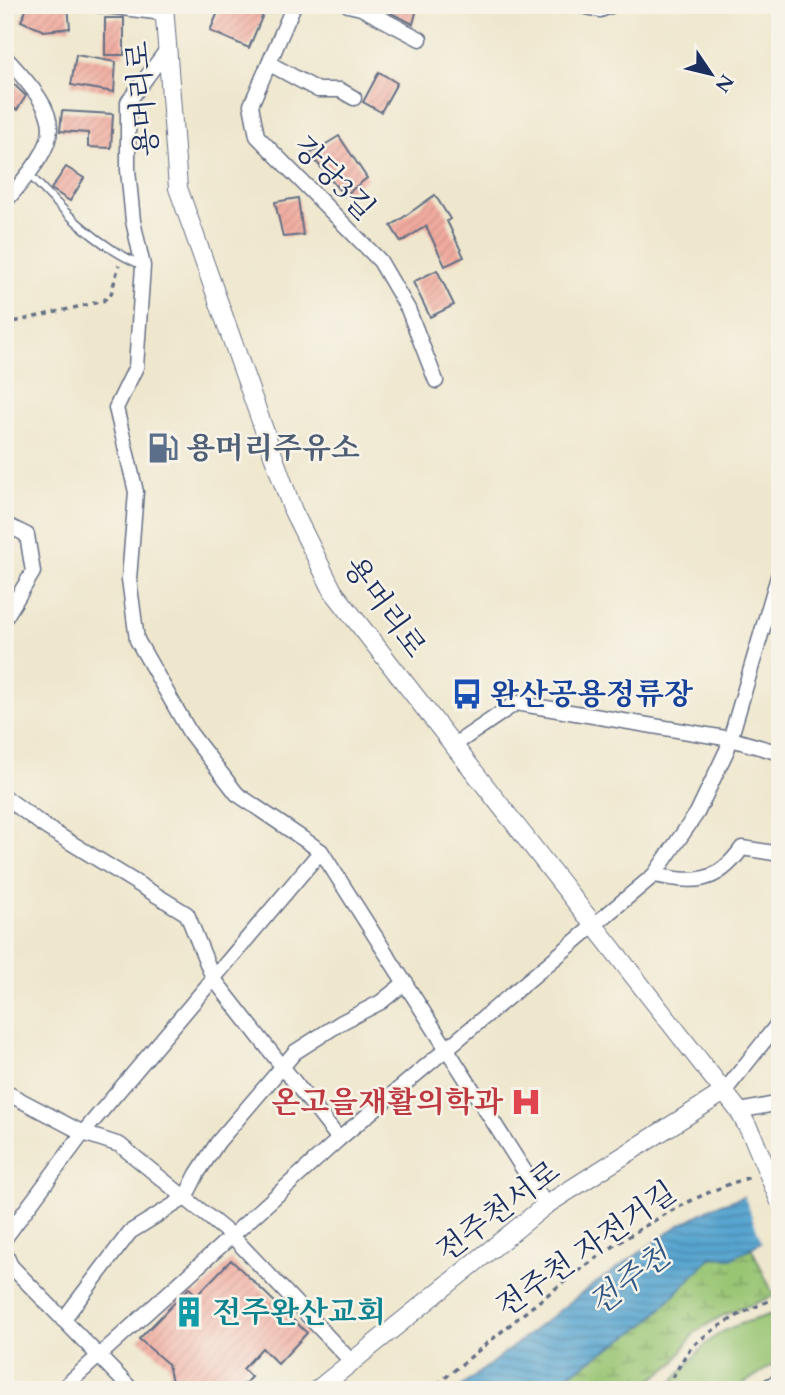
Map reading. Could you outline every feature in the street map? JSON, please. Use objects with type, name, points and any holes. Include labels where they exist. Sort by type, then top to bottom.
[{"type":"street","points":[[99,5],[163,9]]},
{"type":"street","name":"강당3길","points":[[294,5],[251,105],[257,136],[380,261],[408,309],[436,381]]},
{"type":"street","points":[[348,5],[362,8],[420,39]]},
{"type":"street","points":[[578,5],[600,10],[613,5]]},
{"type":"street","name":"용머리로","points":[[163,9],[178,188],[293,511],[333,592],[739,1111],[780,1202]]},
{"type":"street","points":[[166,51],[128,102],[128,170],[133,221],[143,266],[136,367],[116,408],[136,492],[129,579],[137,640],[190,733],[237,794],[321,851],[449,1049],[545,1205]]},
{"type":"street","points":[[5,57],[48,108],[51,127],[47,147],[5,202]]},
{"type":"street","points":[[270,64],[318,90],[340,90],[354,98]]},
{"type":"street","points":[[5,524],[27,535],[33,572],[5,618]]},
{"type":"street","points":[[61,1390],[339,1139],[654,875],[698,813],[731,739],[780,569]]},
{"type":"street","points":[[454,745],[516,703],[731,739],[780,753]]},
{"type":"street","points":[[5,797],[66,840],[187,914],[213,978],[339,1139]]},
{"type":"street","points":[[654,875],[691,882],[727,870],[742,848],[775,853],[780,858]]},
{"type":"street","points":[[5,1238],[83,1133],[321,851]]},
{"type":"street","points":[[63,1320],[130,1232],[186,1198],[197,1174],[218,1142],[295,1052],[342,1021],[381,1002],[406,982]]},
{"type":"street","points":[[724,1092],[780,1021]]},
{"type":"street","points":[[5,1092],[83,1133],[120,1145],[232,1236],[350,1360]]},
{"type":"street","name":"전주천서로","points":[[317,1390],[350,1360],[545,1205],[724,1092]]},
{"type":"street","points":[[739,1111],[780,1103]]},
{"type":"street","points":[[7,1262],[132,1390]]},
{"type":"street","points":[[762,1390],[780,1380]]},
{"type":"lane","points":[[29,174],[60,208],[120,254],[143,266]]},
{"type":"path","points":[[5,324],[103,301],[111,294],[117,279],[120,254]]},
{"type":"path","name":"전주천 자전거길","points":[[430,1390],[591,1264],[660,1217],[712,1188],[757,1175]]},
{"type":"path","points":[[657,1390],[666,1386],[694,1345],[739,1316],[780,1297]]},
{"type":"green space","points":[[751,1247],[774,1296],[722,1316],[695,1332],[674,1363],[653,1379],[628,1390],[546,1390],[646,1324],[711,1257],[733,1258]]},
{"type":"green space","points":[[778,1312],[780,1360],[734,1390],[662,1390],[716,1336],[738,1325]]},
{"type":"water","name":"전주천","points":[[780,1185],[780,1231],[733,1258],[711,1257],[646,1324],[545,1390],[457,1390],[586,1290],[678,1226],[715,1206]]},
{"type":"pier","points":[[780,1182],[780,1235],[763,1245],[743,1193]]},
{"type":"building","points":[[68,5],[70,28],[44,31],[21,21],[27,8]]},
{"type":"building","points":[[221,5],[267,5],[249,48],[210,31]]},
{"type":"building","points":[[393,5],[418,5],[413,24],[391,13]]},
{"type":"building","points":[[105,18],[124,18],[124,55],[105,55]]},
{"type":"building","points":[[76,55],[116,62],[114,92],[71,85]]},
{"type":"building","points":[[379,72],[397,83],[381,112],[363,102]]},
{"type":"building","points":[[5,76],[26,96],[17,110],[5,103]]},
{"type":"building","points":[[62,111],[113,114],[111,148],[88,147],[88,133],[60,131]]},
{"type":"building","points":[[339,136],[367,178],[344,196],[310,154]]},
{"type":"building","points":[[66,167],[84,178],[70,201],[51,189]]},
{"type":"building","points":[[435,195],[450,219],[447,221],[464,257],[445,266],[426,226],[401,242],[391,226]]},
{"type":"building","points":[[298,198],[303,235],[283,237],[275,202]]},
{"type":"building","points":[[437,270],[454,305],[430,317],[413,282]]},
{"type":"building","points":[[231,1260],[307,1333],[278,1364],[262,1348],[243,1369],[251,1377],[239,1390],[174,1390],[168,1364],[139,1339],[189,1288],[197,1295]]},
{"type":"place","name":"용머리주유소","points":[[163,448]]},
{"type":"place","name":"완산공용정류장","points":[[467,694]]},
{"type":"place","name":"온고을재활의학과","points":[[526,1102]]},
{"type":"place","name":"전주완산교회","points":[[189,1312]]}]
